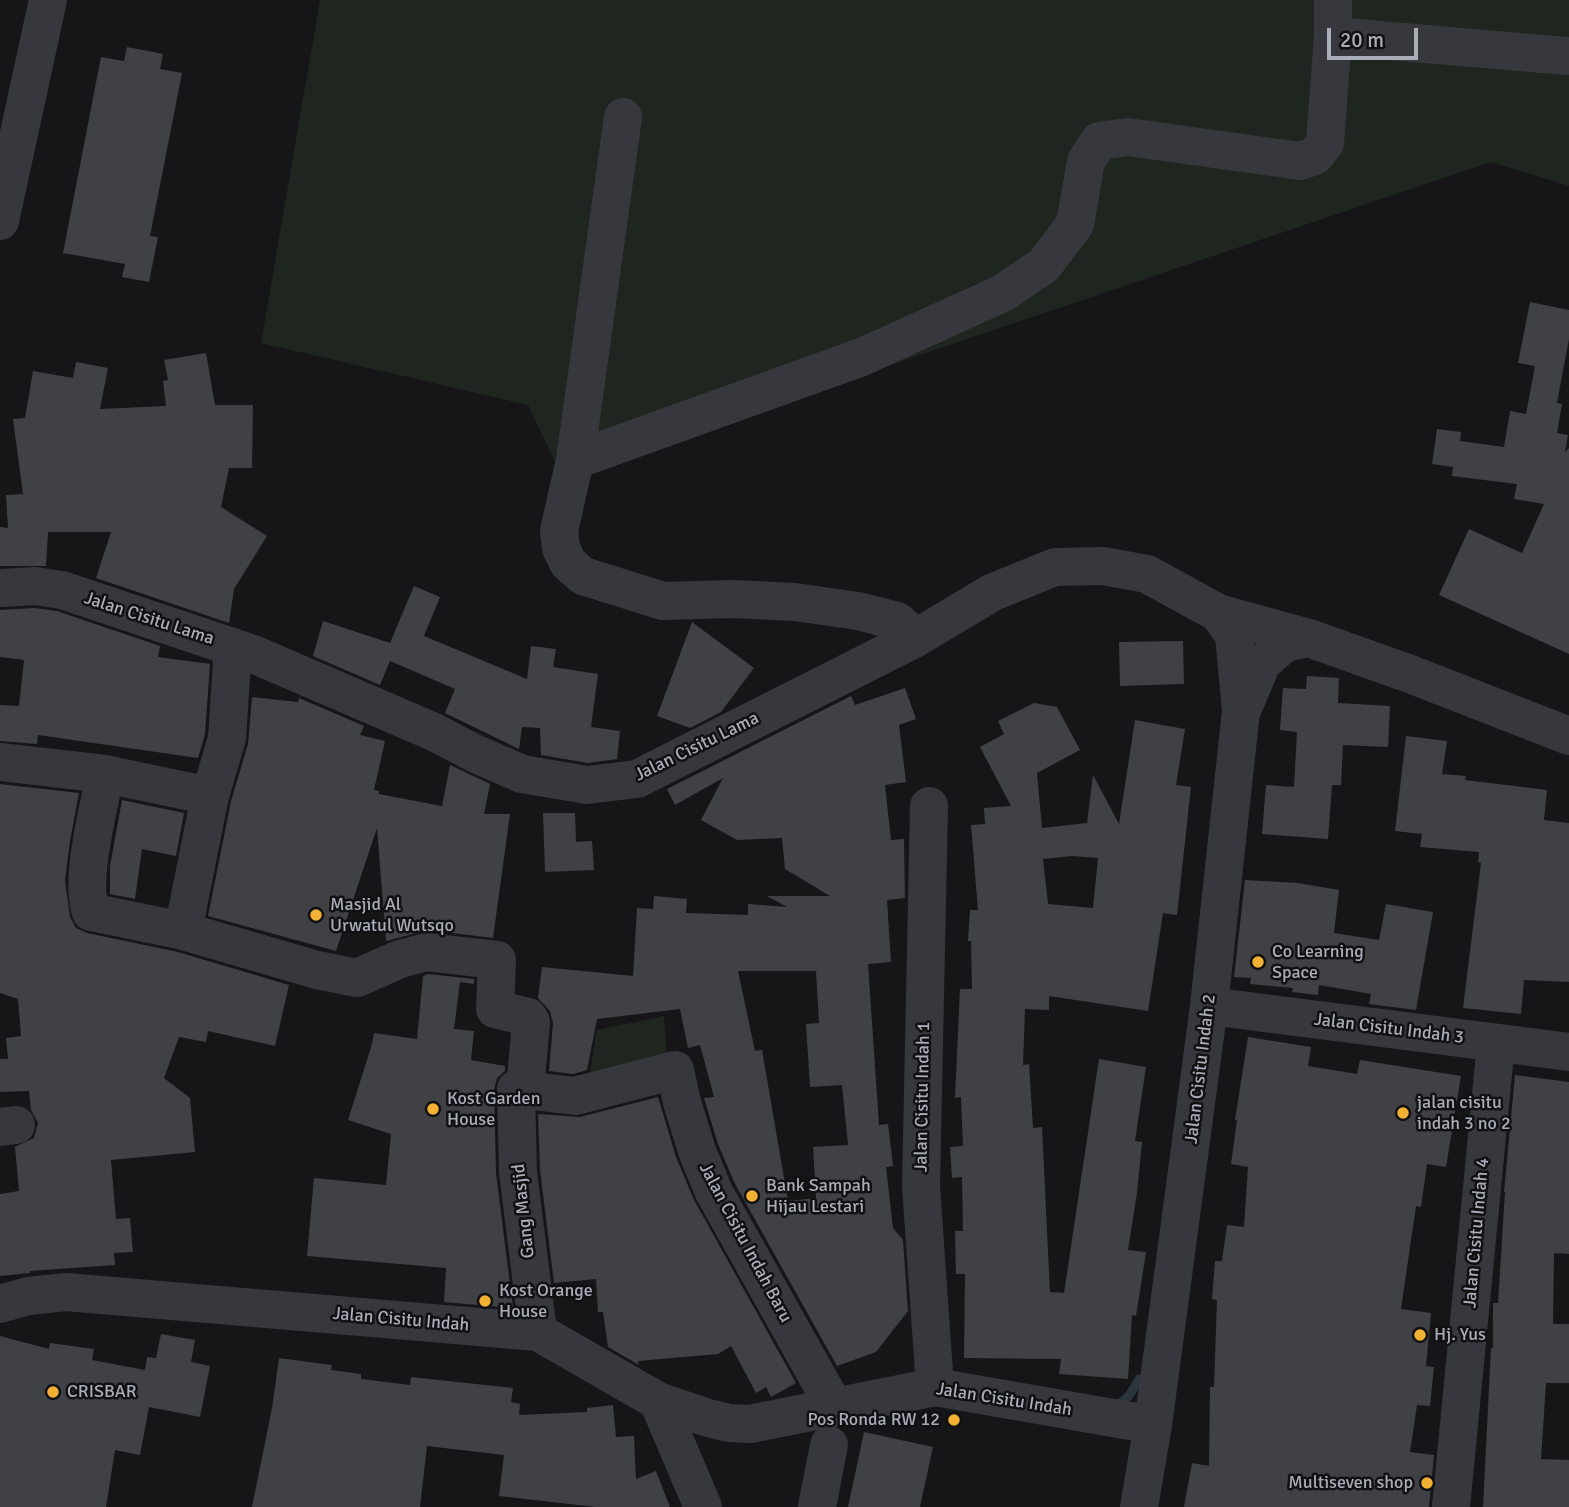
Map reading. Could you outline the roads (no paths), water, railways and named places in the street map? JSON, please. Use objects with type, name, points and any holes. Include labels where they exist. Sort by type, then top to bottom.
[{"type":"street","points":[[0,221],[48,0]]},
{"type":"street","points":[[575,460],[862,357],[1003,293],[1044,265],[1075,224],[1086,161],[1099,141],[1128,137],[1300,161],[1315,156],[1325,143],[1333,18],[1566,56]]},
{"type":"street","points":[[623,117],[575,460],[559,530],[561,548],[568,563],[583,576],[663,601],[733,599],[795,602],[859,611],[897,621],[916,638]]},
{"type":"street","name":"Jalan Cisitu Lama","points":[[0,588],[35,586],[62,590],[233,647],[434,732],[522,774],[587,785],[637,779],[916,638],[993,592],[1055,567],[1103,566],[1147,574],[1218,612],[1309,638],[1569,736]]},
{"type":"street","points":[[1218,612],[1234,635],[1241,711]]},
{"type":"street","points":[[1241,711],[1262,663],[1285,643],[1309,638]]},
{"type":"street","points":[[105,774],[89,864],[87,901],[91,912],[183,931],[210,796],[227,738],[233,647]]},
{"type":"street","name":"Jalan Cisitu Indah 2","points":[[1139,1507],[1153,1425],[1209,1006],[1241,711]]},
{"type":"street","points":[[0,762],[105,774],[210,796]]},
{"type":"street","name":"Jalan Cisitu Indah 1","points":[[929,806],[921,1186],[935,1387]]},
{"type":"street","name":"Gang Masjid","points":[[183,931],[317,970],[357,978],[400,959],[426,952],[497,960],[495,1009],[528,1017],[531,1022],[520,1090],[518,1172],[538,1332]]},
{"type":"street","name":"Jalan Cisitu Indah 3","points":[[1209,1006],[1569,1052]]},
{"type":"street","name":"Jalan Cisitu Indah 4","points":[[1451,1507],[1496,1043]]},
{"type":"street","name":"Jalan Cisitu Indah Baru","points":[[520,1090],[575,1096],[675,1070],[697,1151],[714,1192],[835,1408]]},
{"type":"street","name":"Jalan Cisitu Indah","points":[[0,1304],[28,1296],[66,1292],[538,1332],[658,1401],[708,1418],[740,1424],[935,1387],[1153,1425]]},
{"type":"street","points":[[658,1401],[703,1507]]},
{"type":"street","points":[[817,1507],[830,1446]]},
{"type":"waterway","points":[[1115,1405],[1127,1398],[1139,1379]]},
{"type":"place","name":"Masjid Al Urwatul Wutsqo","points":[[316,915]]},
{"type":"place","name":"Co Learning Space","points":[[1258,962]]},
{"type":"place","name":"Kost Garden House","points":[[433,1109]]},
{"type":"place","name":"jalan cisitu indah 3 no 2","points":[[1403,1113]]},
{"type":"place","name":"Bank Sampah Hijau Lestari","points":[[752,1196]]},
{"type":"place","name":"Kost Orange House","points":[[485,1301]]},
{"type":"place","name":"Hj. Yus","points":[[1420,1335]]},
{"type":"place","name":"CRISBAR","points":[[53,1392]]},
{"type":"place","name":"Pos Ronda RW 12","points":[[954,1420]]},
{"type":"place","name":"Multiseven shop","points":[[1427,1483]]}]
